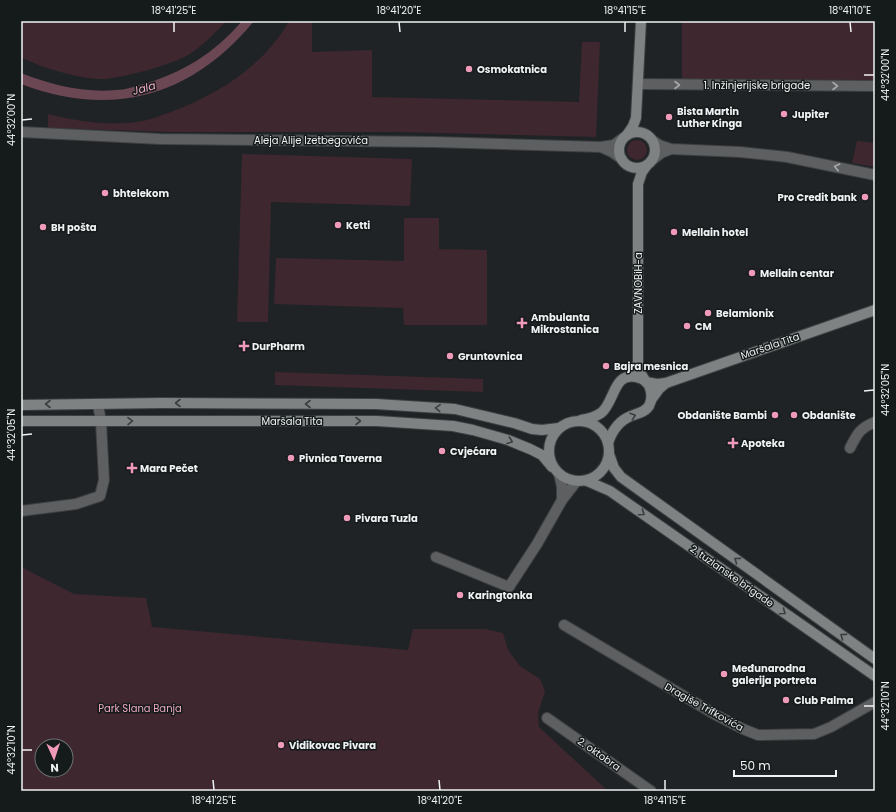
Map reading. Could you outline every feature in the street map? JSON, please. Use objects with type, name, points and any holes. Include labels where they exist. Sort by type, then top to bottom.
[{"type":"main road","points":[[638,184],[634,172],[624,161],[619,149],[633,126],[636,118],[642,21]]},
{"type":"main road","points":[[636,118],[640,127],[650,138],[655,151],[649,163],[642,172],[638,184]]},
{"type":"main road","points":[[625,137],[638,132],[650,138]]},
{"type":"main road","points":[[624,161],[630,166],[636,168],[649,163]]},
{"type":"main road","name":"ZAVNOBiH-a","points":[[638,184],[638,363]]},
{"type":"main road","name":"Maršala Tita","points":[[666,383],[875,310]]},
{"type":"main road","points":[[628,377],[638,363]]},
{"type":"main road","points":[[638,363],[641,374],[650,387],[652,393],[651,400]]},
{"type":"main road","points":[[634,376],[641,378],[646,382],[657,384],[666,383],[659,389],[645,410],[626,418],[611,433],[607,463],[602,471],[595,477],[576,482],[567,479],[556,471],[549,459],[549,446],[553,434],[559,428],[567,423],[592,418],[601,413],[611,400],[617,383],[622,379],[634,376]]},
{"type":"main road","name":"Maršala Tita","points":[[21,405],[162,403],[376,404],[455,409],[514,423],[532,429],[550,430],[559,428]]},
{"type":"main road","points":[[376,404],[376,421]]},
{"type":"main road","name":"Maršala Tita","points":[[21,422],[376,421],[453,426],[508,440],[530,449],[542,455],[556,471]]},
{"type":"main road","points":[[577,421],[587,422],[596,426],[604,434],[609,448]]},
{"type":"main road","name":"2. tuzlanske brigade","points":[[609,448],[614,468],[621,477],[875,659]]},
{"type":"main road","name":"2. tuzlanske brigade","points":[[587,480],[610,491],[875,676]]},
{"type":"street","name":"1. Inžinjerijske brigade","points":[[638,84],[875,86]]},
{"type":"street","name":"Aleja Alije Izetbegovića","points":[[21,132],[160,139],[435,142],[601,147]]},
{"type":"street","points":[[601,147],[614,145],[625,137]]},
{"type":"street","points":[[650,138],[671,149]]},
{"type":"street","points":[[601,147],[612,152],[624,161]]},
{"type":"street","points":[[649,163],[661,153],[671,149],[700,149],[787,157],[875,175]]},
{"type":"street","points":[[21,511],[76,504],[100,496],[104,480],[101,422],[98,404]]},
{"type":"street","points":[[850,448],[859,431],[865,426],[875,422]]},
{"type":"street","points":[[556,471],[562,487],[562,500]]},
{"type":"street","points":[[436,557],[509,588],[537,544],[562,500],[576,482]]},
{"type":"street","name":"Dragiše Trifkovića","points":[[564,626],[716,715],[758,735],[814,734],[831,727],[875,702]]},
{"type":"street","name":"2. oktobra","points":[[547,718],[651,791]]},
{"type":"green space","points":[[21,21],[227,21],[199,48],[181,59],[122,76],[95,79],[61,72],[38,65],[21,57]]},
{"type":"green space","points":[[289,21],[312,21],[312,52],[372,50],[372,97],[579,102],[582,42],[600,42],[596,137],[396,132],[169,132],[48,128],[48,114],[92,122],[125,123],[149,119],[189,105],[206,97],[238,77],[253,65],[267,52]]},
{"type":"green space","points":[[682,21],[875,21],[875,80],[682,79]]},
{"type":"green space","points":[[637,140],[644,143],[647,150],[644,157],[637,160],[630,157],[627,150],[630,143]]},
{"type":"green space","points":[[857,141],[875,143],[875,167],[852,163]]},
{"type":"green space","points":[[242,154],[412,159],[410,206],[271,202],[268,322],[237,322]]},
{"type":"green space","points":[[404,218],[439,218],[439,249],[487,250],[487,325],[404,325],[403,308],[274,304],[276,258],[404,261]]},
{"type":"green space","points":[[275,372],[483,379],[483,392],[275,385]]},
{"type":"green space","name":"Park Slana Banja","points":[[21,567],[74,594],[146,598],[152,627],[408,650],[413,629],[485,629],[503,633],[508,650],[520,666],[540,679],[545,691],[538,713],[539,727],[608,791],[21,791]]},
{"type":"water","name":"Jala","points":[[242,21],[254,21],[230,47],[205,67],[177,83],[149,94],[119,99],[87,99],[55,94],[21,84],[21,73],[44,81],[80,89],[104,91],[122,90],[134,87],[169,75],[196,61],[220,43]]},
{"type":"place","name":"Osmokatnica","points":[[469,69]]},
{"type":"place","name":"Jupiter","points":[[784,114]]},
{"type":"place","name":"Bista Martin Luther Kinga","points":[[669,117]]},
{"type":"place","name":"bhtelekom","points":[[105,193]]},
{"type":"place","name":"Pro Credit bank","points":[[865,197]]},
{"type":"place","name":"Ketti","points":[[338,225]]},
{"type":"place","name":"BH pošta","points":[[43,227]]},
{"type":"place","name":"Mellain hotel","points":[[674,232]]},
{"type":"place","name":"Mellain centar","points":[[752,273]]},
{"type":"place","name":"Belamionix","points":[[708,313]]},
{"type":"place","name":"Ambulanta Mikrostanica","points":[[522,323]]},
{"type":"place","name":"CM","points":[[687,326]]},
{"type":"place","name":"DurPharm","points":[[244,346]]},
{"type":"place","name":"Gruntovnica","points":[[450,356]]},
{"type":"place","name":"Bajra mesnica","points":[[606,366]]},
{"type":"place","name":"Obdanište Bambi","points":[[775,415]]},
{"type":"place","name":"Obdanište","points":[[794,415]]},
{"type":"place","name":"Apoteka","points":[[733,443]]},
{"type":"place","name":"Cvjećara","points":[[442,451]]},
{"type":"place","name":"Pivnica Taverna","points":[[291,458]]},
{"type":"place","name":"Mara Pečet","points":[[132,468]]},
{"type":"place","name":"Pivara Tuzla","points":[[347,518]]},
{"type":"place","name":"Karingtonka","points":[[460,595]]},
{"type":"place","name":"Međunarodna galerija portreta","points":[[724,674]]},
{"type":"place","name":"Club Palma","points":[[786,700]]},
{"type":"place","name":"Vidikovac Pivara","points":[[281,745]]}]
